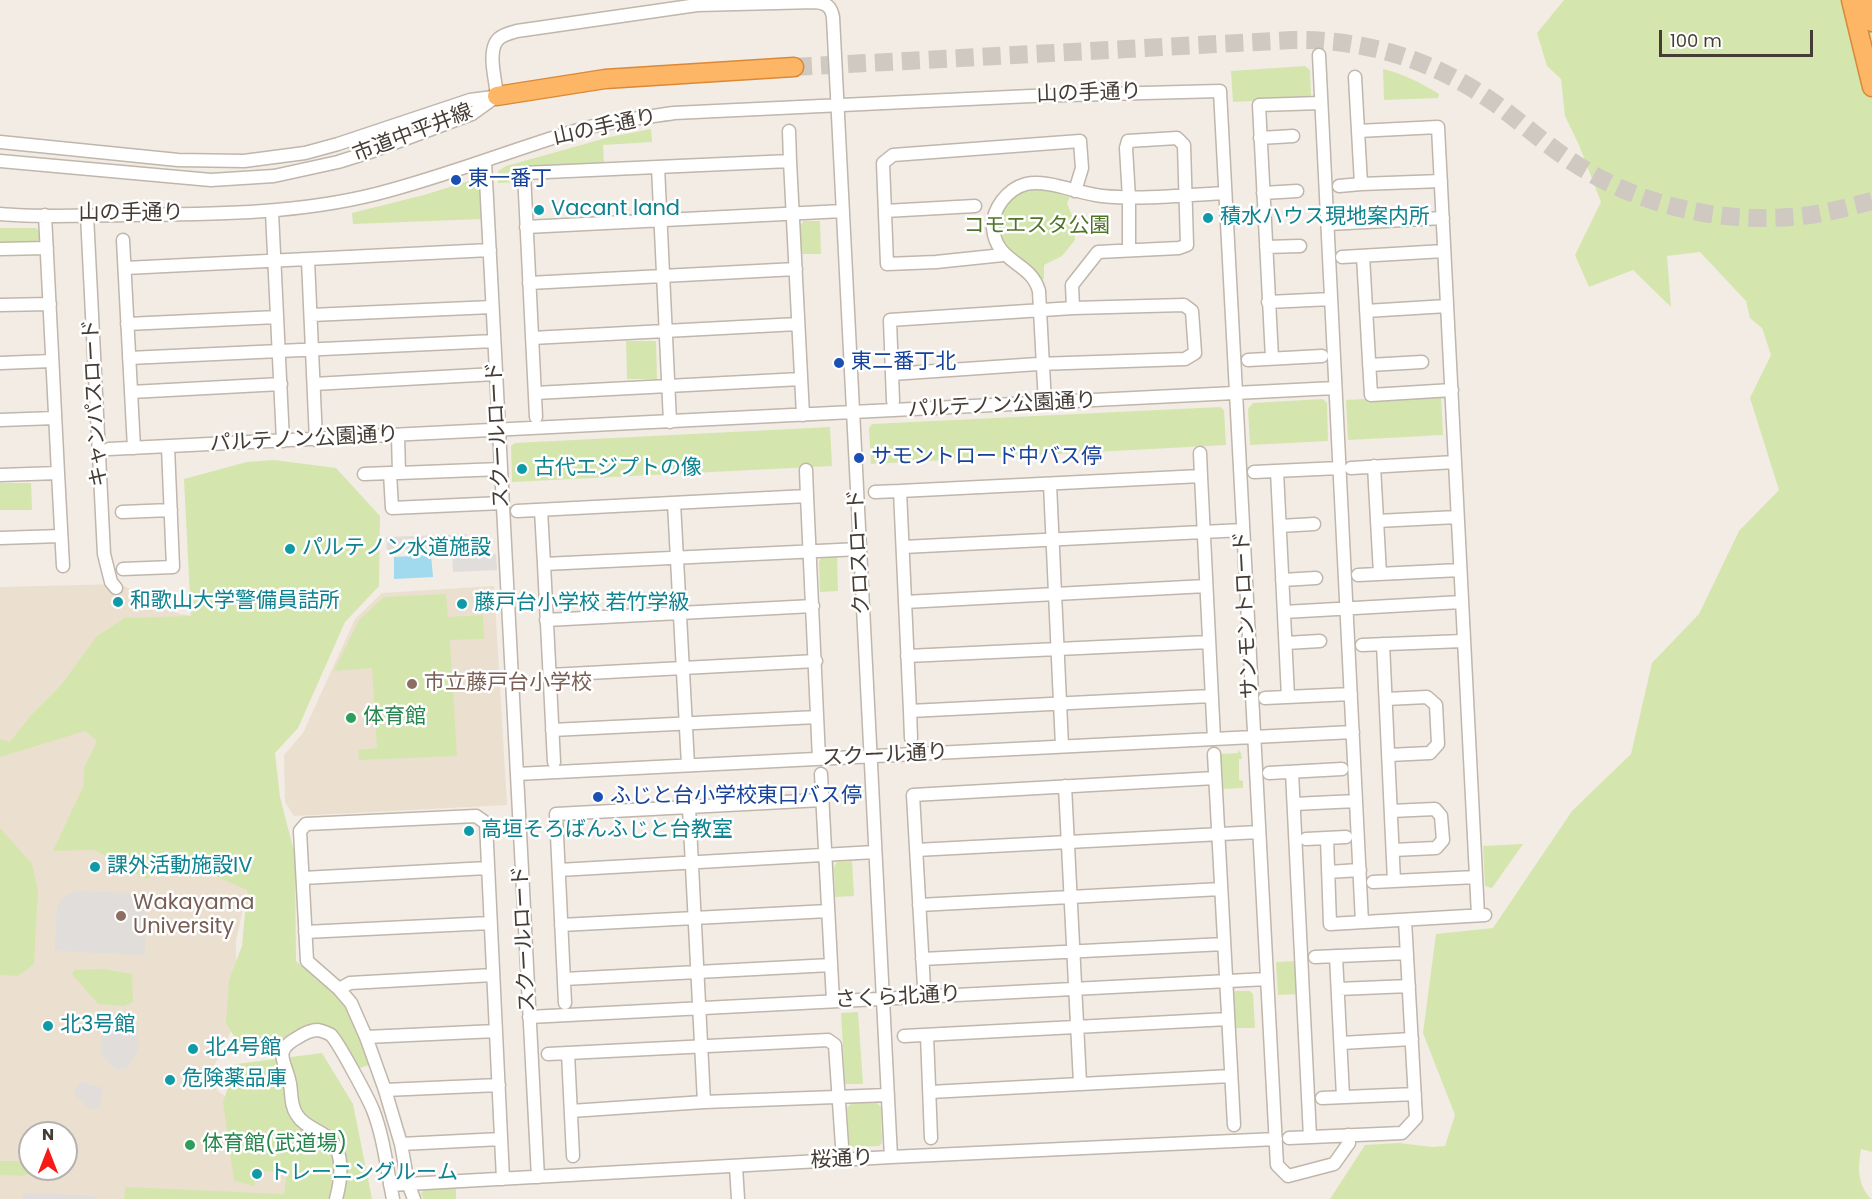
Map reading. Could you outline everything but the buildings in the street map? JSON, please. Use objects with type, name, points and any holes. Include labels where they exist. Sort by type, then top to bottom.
[{"type":"highway","points":[[1851,0],[1872,87]]},
{"type":"highway","points":[[1867,0],[1872,22]]},
{"type":"highway","points":[[497,96],[605,79],[794,67]]},
{"type":"street","name":"クロスロード","points":[[497,96],[494,50],[497,41],[517,31],[697,5],[815,2],[828,5],[832,12],[891,1157]]},
{"type":"street","points":[[1320,55],[1335,388],[1345,468],[1346,609],[1362,922]]},
{"type":"street","points":[[1355,77],[1361,184]]},
{"type":"street","name":"山の手通り","points":[[0,214],[273,212],[373,195],[425,181],[577,130],[621,120],[674,113],[1031,96],[1220,91]]},
{"type":"street","name":"サンモントロード","points":[[1220,91],[1277,1165],[1288,1176],[1334,1164],[1349,1143],[1348,1135]]},
{"type":"street","name":"市道中平井線","points":[[0,142],[178,160],[244,161],[305,153],[470,100],[497,96]]},
{"type":"street","name":"市道中平井線","points":[[0,161],[211,180],[274,176],[316,168],[373,151],[472,114],[497,96]]},
{"type":"street","points":[[1272,358],[1259,105],[1321,103]]},
{"type":"street","points":[[1327,838],[1330,924],[1481,915],[1476,877],[1463,641],[1438,126],[1358,131]]},
{"type":"street","points":[[789,131],[803,415]]},
{"type":"street","points":[[1260,138],[1293,136]]},
{"type":"street","points":[[1073,308],[1072,285],[1098,252],[1179,248],[1187,244],[1184,145],[1177,138],[1128,141],[1126,148],[1129,250]]},
{"type":"street","points":[[1003,255],[887,264],[883,163],[893,155],[1080,141],[1083,168],[1075,191]]},
{"type":"street","name":"スクールロード","points":[[485,161],[538,1177]]},
{"type":"street","points":[[536,417],[524,173],[790,161]]},
{"type":"street","points":[[658,167],[670,422]]},
{"type":"street","points":[[1339,186],[1441,181]]},
{"type":"street","points":[[1045,404],[1037,285],[1027,271],[1003,255],[997,244],[993,226],[998,207],[1009,194],[1024,185],[1035,183],[1100,196],[1129,198],[1225,193]]},
{"type":"street","points":[[1263,193],[1297,191]]},
{"type":"street","points":[[885,211],[975,206]]},
{"type":"street","points":[[526,227],[843,211]]},
{"type":"street","points":[[273,212],[283,441]]},
{"type":"street","points":[[45,215],[63,566]]},
{"type":"street","name":"キャンパスロード","points":[[87,215],[104,554],[111,582],[116,588]]},
{"type":"street","points":[[1328,224],[1443,218]]},
{"type":"street","points":[[123,240],[134,448]]},
{"type":"street","points":[[1266,247],[1300,246]]},
{"type":"street","points":[[0,249],[47,248]]},
{"type":"street","points":[[125,268],[490,250]]},
{"type":"street","points":[[1342,257],[1444,251]]},
{"type":"street","points":[[1363,256],[1371,395],[1452,390]]},
{"type":"street","points":[[308,260],[316,440]]},
{"type":"street","points":[[529,283],[796,269]]},
{"type":"street","points":[[1268,302],[1331,299]]},
{"type":"street","points":[[0,305],[50,304]]},
{"type":"street","points":[[892,374],[1044,364],[1185,359],[1195,352],[1192,311],[1184,305],[1073,308],[890,320],[892,374],[893,400]]},
{"type":"street","points":[[1366,311],[1447,306]]},
{"type":"street","points":[[311,315],[492,307]]},
{"type":"street","points":[[127,324],[277,317]]},
{"type":"street","points":[[532,338],[798,324]]},
{"type":"street","points":[[129,358],[494,341]]},
{"type":"street","points":[[1248,360],[1322,356]]},
{"type":"street","points":[[0,363],[52,361]]},
{"type":"street","points":[[1369,365],[1422,362]]},
{"type":"street","points":[[314,384],[495,374]]},
{"type":"street","points":[[535,393],[801,379]]},
{"type":"street","points":[[131,392],[281,384]]},
{"type":"street","name":"パルテノン公園通り","points":[[109,449],[1335,388]]},
{"type":"street","points":[[0,420],[55,418]]},
{"type":"street","points":[[398,436],[395,473],[388,508],[502,503]]},
{"type":"street","points":[[123,569],[173,567],[168,447]]},
{"type":"street","points":[[1200,453],[1214,739]]},
{"type":"street","points":[[1254,472],[1455,462]]},
{"type":"street","points":[[1374,466],[1380,574]]},
{"type":"street","points":[[364,474],[501,469]]},
{"type":"street","points":[[806,470],[819,759]]},
{"type":"street","points":[[1276,471],[1288,697]]},
{"type":"street","points":[[0,475],[58,473]]},
{"type":"street","points":[[875,492],[1201,476]]},
{"type":"street","points":[[1050,484],[1062,746]]},
{"type":"street","points":[[900,491],[911,738]]},
{"type":"street","points":[[518,511],[807,496]]},
{"type":"street","points":[[674,503],[688,765]]},
{"type":"street","points":[[122,512],[171,510]]},
{"type":"street","points":[[541,510],[554,762]]},
{"type":"street","points":[[1377,521],[1458,517]]},
{"type":"street","points":[[1280,526],[1314,524]]},
{"type":"street","points":[[903,547],[1243,530]]},
{"type":"street","points":[[0,538],[61,536]]},
{"type":"street","points":[[544,564],[860,549]]},
{"type":"street","points":[[1358,576],[1460,570]]},
{"type":"street","points":[[1282,580],[1316,578]]},
{"type":"street","points":[[905,602],[1206,586]]},
{"type":"street","points":[[1284,612],[1461,603]]},
{"type":"street","points":[[546,620],[813,606]]},
{"type":"street","points":[[1286,644],[1320,641]]},
{"type":"street","points":[[1362,645],[1463,641]]},
{"type":"street","points":[[907,656],[1209,642]]},
{"type":"street","points":[[1383,644],[1394,881]]},
{"type":"street","points":[[550,675],[816,661]]},
{"type":"street","points":[[1265,698],[1351,694]]},
{"type":"street","points":[[910,711],[1211,696]]},
{"type":"street","points":[[1386,699],[1427,697],[1436,705],[1438,744],[1430,753],[1389,755]]},
{"type":"street","points":[[552,730],[817,717]]},
{"type":"street","name":"スクール通り","points":[[517,774],[1353,732]]},
{"type":"street","points":[[1214,754],[1234,1125]]},
{"type":"street","points":[[1269,773],[1342,769]]},
{"type":"street","points":[[1292,772],[1310,1137]]},
{"type":"street","points":[[821,774],[833,1001]]},
{"type":"street","points":[[924,987],[913,795],[1215,778]]},
{"type":"street","points":[[1065,786],[1080,1083]]},
{"type":"street","points":[[564,1003],[556,814],[822,800]]},
{"type":"street","points":[[1294,804],[1356,801]]},
{"type":"street","points":[[689,807],[704,1102]]},
{"type":"street","points":[[1391,811],[1435,809],[1441,816],[1443,840],[1436,848],[1393,850]]},
{"type":"street","points":[[414,1199],[385,1090],[351,1003],[339,989],[307,961],[300,831],[306,824],[476,816],[486,823],[503,1179]]},
{"type":"street","points":[[916,850],[1259,832]]},
{"type":"street","points":[[1306,839],[1346,837]]},
{"type":"street","points":[[559,870],[875,852]]},
{"type":"street","points":[[303,878],[487,868]]},
{"type":"street","points":[[1328,872],[1360,870]]},
{"type":"street","points":[[1372,882],[1476,877]]},
{"type":"street","points":[[919,905],[1221,890]]},
{"type":"street","points":[[561,924],[828,911]]},
{"type":"street","points":[[1289,1138],[1402,1133],[1416,1118],[1405,920]]},
{"type":"street","points":[[305,932],[490,923]]},
{"type":"street","points":[[922,959],[1224,944]]},
{"type":"street","points":[[1315,957],[1407,953]]},
{"type":"street","points":[[1336,956],[1343,1097]]},
{"type":"street","points":[[564,979],[831,965]]},
{"type":"street","points":[[339,989],[350,983],[493,975]]},
{"type":"street","name":"さくら北通り","points":[[530,1017],[1267,979]]},
{"type":"street","points":[[1338,989],[1409,986]]},
{"type":"street","points":[[904,1036],[1228,1019]]},
{"type":"street","points":[[336,1199],[340,1163],[336,1149],[329,1138],[305,1124],[296,1115],[282,1054],[284,1047],[296,1038],[319,1030],[330,1034],[339,1047],[373,1109],[393,1199]]},
{"type":"street","points":[[366,1037],[496,1031]]},
{"type":"street","points":[[927,1035],[932,1138]]},
{"type":"street","points":[[548,1054],[828,1040],[835,1045],[843,1160]]},
{"type":"street","points":[[1341,1043],[1412,1040]]},
{"type":"street","points":[[568,1053],[573,1156]]},
{"type":"street","points":[[930,1092],[1231,1076]]},
{"type":"street","points":[[385,1090],[499,1085]]},
{"type":"street","points":[[1322,1098],[1415,1094]]},
{"type":"street","points":[[571,1111],[704,1102],[888,1095]]},
{"type":"street","points":[[401,1144],[501,1139]]},
{"type":"street","name":"桜通り","points":[[390,1185],[891,1157],[1276,1139]]},
{"type":"street","points":[[736,1166],[738,1199]]},
{"type":"shaded area","points":[[467,534],[468,555],[496,554],[497,570],[453,572],[452,548],[387,550],[386,537]]},
{"type":"shaded area","name":"Wakayama University","points":[[120,584],[180,614],[201,617],[247,890],[236,941],[237,1019],[215,1064],[217,1090],[288,1154],[307,1199],[0,1199],[0,587]]},
{"type":"shaded area","name":"市立藤戸台小学校","points":[[494,586],[507,805],[294,816],[285,802],[284,755],[303,733],[355,619],[382,593]]},
{"type":"shaded area","points":[[79,891],[133,893],[147,901],[145,955],[55,951],[57,905],[68,894]]},
{"type":"shaded area","points":[[101,1015],[113,1016],[138,1026],[138,1051],[127,1068],[117,1070],[102,1055]]},
{"type":"shaded area","points":[[80,1082],[103,1088],[99,1108],[91,1110],[74,1094]]},
{"type":"shaded area","points":[[23,1193],[97,1196],[97,1199],[23,1199]]},
{"type":"green space","points":[[1564,0],[1872,0],[1872,1152],[1861,1149],[1859,1169],[1863,1187],[1871,1199],[1330,1199],[1365,1145],[1399,1143],[1432,1147],[1445,1146],[1455,1115],[1423,1033],[1436,934],[1493,928],[1572,811],[1631,754],[1652,663],[1699,614],[1739,531],[1779,490],[1750,398],[1771,355],[1762,328],[1750,318],[1746,301],[1700,252],[1667,256],[1671,307],[1633,270],[1589,287],[1575,255],[1601,202],[1565,116],[1561,79],[1547,66],[1537,33]]},
{"type":"green space","points":[[1305,66],[1310,70],[1311,95],[1308,98],[1233,102],[1231,71]]},
{"type":"green space","points":[[1383,69],[1419,83],[1439,94],[1438,98],[1384,100]]},
{"type":"green space","points":[[651,129],[652,142],[603,145],[604,164],[518,168],[519,182],[498,183],[498,171],[506,166],[610,137]]},
{"type":"green space","points":[[475,179],[479,183],[481,219],[353,224],[352,213],[424,195]]},
{"type":"green space","name":"コモエスタ公園","points":[[1032,189],[1070,197],[1067,203],[1073,218],[1075,240],[1062,256],[1044,265],[1044,279],[1038,279],[1016,259],[1000,234],[1001,215],[1006,205],[1017,195]]},
{"type":"green space","points":[[804,221],[820,221],[821,254],[800,254],[799,227]]},
{"type":"green space","points":[[0,228],[36,228],[40,232],[40,239],[35,244],[0,245]]},
{"type":"green space","points":[[626,341],[656,341],[657,379],[627,379]]},
{"type":"green space","points":[[1441,395],[1443,435],[1348,440],[1346,400]]},
{"type":"green space","points":[[1323,399],[1327,403],[1328,441],[1250,445],[1248,409],[1253,403]]},
{"type":"green space","points":[[1220,407],[1224,410],[1226,445],[871,464],[869,428],[872,424]]},
{"type":"green space","points":[[830,427],[832,466],[512,482],[511,446],[515,443]]},
{"type":"green space","points":[[274,460],[336,468],[380,516],[379,586],[345,622],[298,728],[275,753],[280,797],[295,855],[296,961],[348,1008],[369,1065],[357,1069],[334,1033],[324,1025],[244,1053],[226,1023],[229,980],[242,946],[247,890],[181,861],[146,879],[95,850],[53,851],[83,787],[84,768],[97,741],[85,731],[0,757],[0,739],[10,742],[32,714],[61,685],[97,636],[125,618],[191,616],[184,479],[247,462]]},
{"type":"green space","points":[[0,483],[31,483],[32,510],[0,510]]},
{"type":"green space","points":[[837,556],[838,591],[820,592],[819,562],[821,558]]},
{"type":"green space","points":[[446,594],[448,617],[483,615],[484,639],[450,640],[457,756],[359,760],[358,750],[377,748],[372,668],[334,671],[359,620],[384,597]]},
{"type":"green space","points":[[1238,750],[1242,759],[1239,759],[1239,780],[1243,781],[1243,788],[1221,789],[1219,754],[1238,753]]},
{"type":"green space","points":[[0,828],[32,864],[38,890],[34,964],[18,976],[0,975]]},
{"type":"green space","points":[[1523,844],[1492,888],[1485,886],[1483,846]]},
{"type":"green space","points":[[852,861],[854,896],[835,897],[834,867],[837,862]]},
{"type":"green space","points":[[1297,961],[1298,994],[1278,995],[1276,962]]},
{"type":"green space","points":[[104,969],[132,974],[133,1002],[124,1006],[98,1004],[72,974],[75,970]]},
{"type":"green space","points":[[1235,991],[1250,991],[1253,994],[1255,1028],[1234,1028],[1232,996]]},
{"type":"green space","points":[[858,1012],[863,1084],[845,1084],[841,1013]]},
{"type":"green space","points":[[322,1053],[353,1104],[372,1199],[124,1199],[125,1187],[284,1194],[287,1173],[258,1170],[254,1186],[234,1181],[223,1102],[236,1064]]},
{"type":"green space","points":[[875,1101],[881,1107],[882,1143],[879,1146],[853,1147],[849,1144],[847,1108],[853,1102]]},
{"type":"green space","points":[[0,1161],[18,1161],[18,1176],[0,1175]]},
{"type":"green space","points":[[456,1188],[456,1199],[423,1199],[421,1193],[424,1190]]},
{"type":"water","points":[[431,555],[433,577],[394,579],[394,557]]},
{"type":"tunnel","points":[[794,67],[1292,40],[1347,43],[1399,55],[1449,75],[1496,104],[1575,164],[1612,184],[1667,205],[1723,216],[1781,218],[1818,214],[1872,201]]},
{"type":"place","name":"東一番丁","points":[[456,180]]},
{"type":"place","name":"Vacant land","points":[[539,210]]},
{"type":"place","name":"積水ハウス現地案内所","points":[[1208,218]]},
{"type":"place","name":"東二番丁北","points":[[839,363]]},
{"type":"place","name":"サモントロード中バス停","points":[[859,458]]},
{"type":"place","name":"古代エジプトの像","points":[[522,469]]},
{"type":"place","name":"パルテノン水道施設","points":[[290,549]]},
{"type":"place","name":"和歌山大学警備員詰所","points":[[118,602]]},
{"type":"place","name":"藤戸台小学校 若竹学級","points":[[462,604]]},
{"type":"place","name":"市立藤戸台小学校","points":[[412,684]]},
{"type":"place","name":"体育館","points":[[351,718]]},
{"type":"place","name":"ふじと台小学校東口バス停","points":[[598,797]]},
{"type":"place","name":"高垣そろばんふじと台教室","points":[[469,831]]},
{"type":"place","name":"課外活動施設IV","points":[[95,867]]},
{"type":"place","name":"Wakayama University","points":[[121,916]]},
{"type":"place","name":"北3号館","points":[[48,1026]]},
{"type":"place","name":"北4号館","points":[[193,1049]]},
{"type":"place","name":"危険薬品庫","points":[[170,1080]]},
{"type":"place","name":"体育館(武道場)","points":[[190,1145]]},
{"type":"place","name":"トレーニングルーム","points":[[257,1174]]}]
